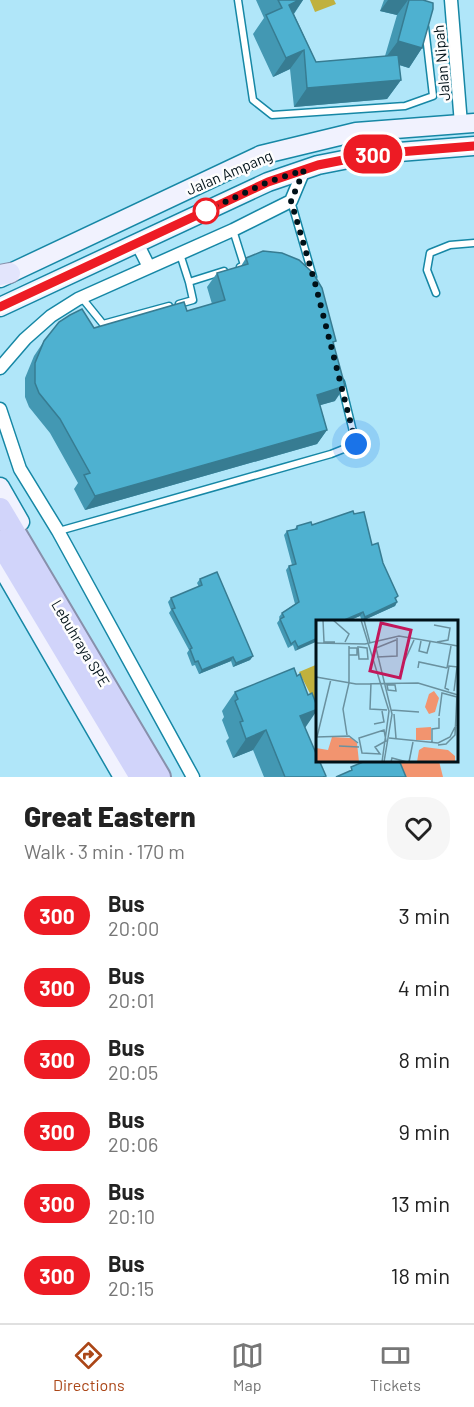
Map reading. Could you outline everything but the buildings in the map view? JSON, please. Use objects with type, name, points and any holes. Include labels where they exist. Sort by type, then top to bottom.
[{"type":"highway","name":"Lebuhraya SPE","points":[[0,509],[159,777]]},
{"type":"highway","name":"Lebuhraya SPE","points":[[0,542],[141,777]]},
{"type":"main road","name":"Jalan Ampang","points":[[4,275],[261,155],[356,132],[468,124]]},
{"type":"main road","name":"Jalan Ampang","points":[[1,307],[268,182],[304,170],[374,154],[474,146]]},
{"type":"main road","points":[[0,487],[169,777]]},
{"type":"main road","points":[[0,502],[59,591]]},
{"type":"main road","points":[[0,564],[123,777]]},
{"type":"street","name":"Jalan Nipah","points":[[451,0],[468,124]]},
{"type":"street","points":[[0,368],[25,339],[51,316],[82,298],[233,230],[291,201],[304,170]]},
{"type":"street","points":[[137,243],[149,267]]},
{"type":"street","points":[[0,409],[20,469],[58,531],[193,777]]},
{"type":"lane","points":[[238,0],[253,100],[272,115],[405,106],[433,96],[425,21]]},
{"type":"lane","points":[[291,201],[315,283]]},
{"type":"lane","points":[[189,282],[244,265],[233,230]]},
{"type":"lane","points":[[436,293],[427,270],[430,253],[450,245],[474,243]]},
{"type":"lane","points":[[82,298],[103,324],[194,300],[180,253]]},
{"type":"lane","points":[[58,531],[331,454],[356,444],[338,369]]},
{"type":"shaded area","points":[[310,0],[334,0],[336,4],[315,12]]},
{"type":"shaded area","points":[[316,665],[316,705],[299,672]]},
{"type":"shaded area","points":[[398,762],[439,762],[443,777],[403,777]]},
{"type":"bus line","name":"300","points":[[0,307],[268,182],[318,165],[374,154],[474,146]]},
{"type":"route","points":[[206,211],[268,182],[304,170],[291,201],[315,283],[356,444]]}]
